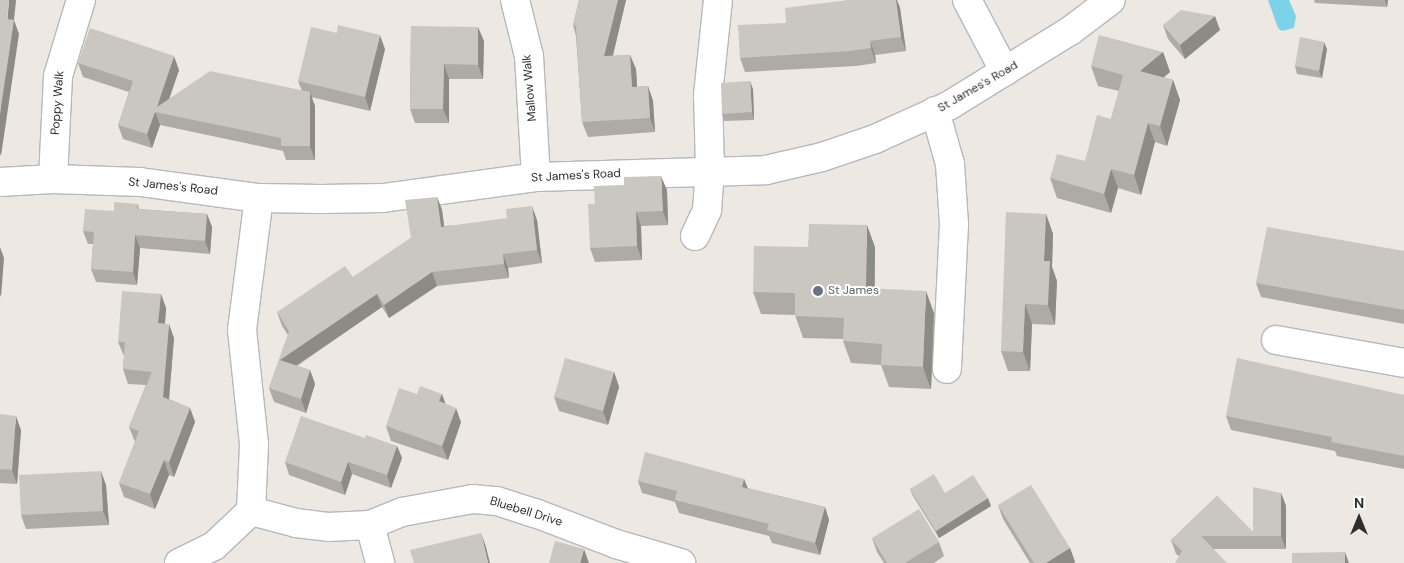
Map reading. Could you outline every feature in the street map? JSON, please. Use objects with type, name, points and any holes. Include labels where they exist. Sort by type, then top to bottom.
[{"type":"street","name":"Mallow Walk","points":[[515,0],[529,56],[536,177]]},
{"type":"street","points":[[695,236],[707,210],[710,170],[708,95],[718,0]]},
{"type":"street","points":[[967,0],[1005,72]]},
{"type":"street","name":"St James's Road","points":[[0,182],[53,179],[192,186],[259,198],[383,198],[536,177],[710,170],[766,170],[822,157],[875,139],[935,112],[1005,72],[1110,0]]},
{"type":"street","name":"Poppy Walk","points":[[53,179],[58,76],[79,1]]},
{"type":"street","points":[[935,112],[950,164],[954,224],[947,368]]},
{"type":"street","points":[[179,563],[214,546],[251,511],[254,444],[242,330],[259,198]]},
{"type":"street","points":[[1276,340],[1404,363]]},
{"type":"street","name":"Bluebell Drive","points":[[251,511],[312,525],[370,525],[402,512],[449,501],[497,501],[680,563]]},
{"type":"street","points":[[370,525],[380,563]]},
{"type":"water","points":[[1268,0],[1289,0],[1296,16],[1294,28],[1282,31],[1278,28]]},
{"type":"building","points":[[0,0],[9,0],[7,19],[14,20],[0,114]]},
{"type":"building","points":[[579,0],[618,0],[604,56],[630,55],[632,87],[648,86],[650,118],[582,122],[576,26],[573,25]]},
{"type":"building","points":[[848,0],[896,0],[901,37],[870,41],[871,48],[850,51],[740,58],[738,25],[786,23],[785,8]]},
{"type":"building","points":[[1181,10],[1215,16],[1180,45],[1163,25]]},
{"type":"building","points":[[338,25],[380,35],[365,97],[298,81],[311,27],[337,33]]},
{"type":"building","points":[[411,26],[478,27],[478,65],[444,64],[443,109],[410,109]]},
{"type":"building","points":[[90,28],[174,56],[157,107],[210,71],[310,92],[310,146],[281,146],[281,138],[155,112],[147,134],[118,125],[133,81],[78,63]]},
{"type":"building","points":[[1099,35],[1163,52],[1140,71],[1173,80],[1160,126],[1148,123],[1134,175],[1111,169],[1104,194],[1050,178],[1057,154],[1085,161],[1097,115],[1111,119],[1123,75],[1091,66]]},
{"type":"building","points":[[1300,37],[1324,42],[1319,71],[1295,66]]},
{"type":"building","points":[[750,81],[752,112],[722,114],[721,83]]},
{"type":"building","points":[[661,176],[663,211],[636,212],[637,246],[590,248],[588,204],[595,204],[594,186],[624,185],[624,177]]},
{"type":"building","points":[[437,197],[441,227],[507,218],[506,209],[532,206],[537,250],[503,254],[504,264],[432,272],[384,305],[377,294],[280,360],[310,370],[301,399],[269,388],[289,331],[277,312],[345,266],[353,277],[411,238],[405,200]]},
{"type":"building","points":[[114,202],[138,204],[137,209],[207,214],[205,241],[135,235],[133,272],[91,269],[94,232],[83,231],[85,209],[114,211]]},
{"type":"building","points":[[1006,212],[1046,214],[1044,261],[1050,261],[1048,305],[1025,304],[1023,352],[1001,351]]},
{"type":"building","points":[[809,224],[867,225],[866,288],[926,291],[923,367],[881,365],[882,344],[843,341],[844,318],[795,316],[795,293],[753,292],[754,246],[808,247]]},
{"type":"building","points":[[1267,227],[1404,251],[1404,310],[1256,283]]},
{"type":"building","points":[[122,291],[161,294],[158,323],[169,324],[163,397],[190,408],[169,462],[164,460],[150,494],[119,483],[139,431],[129,427],[152,372],[123,369],[125,342],[118,342]]},
{"type":"building","points":[[565,358],[614,372],[603,411],[554,397]]},
{"type":"building","points":[[1237,358],[1404,395],[1404,456],[1331,442],[1332,437],[1226,416]]},
{"type":"building","points":[[420,386],[442,394],[439,401],[456,408],[442,446],[386,426],[399,388],[417,394]]},
{"type":"building","points":[[0,414],[16,416],[12,470],[0,469]]},
{"type":"building","points":[[301,416],[365,438],[366,435],[397,446],[387,475],[348,462],[341,482],[285,462]]},
{"type":"building","points":[[645,452],[744,479],[742,487],[825,507],[815,543],[767,530],[769,524],[675,500],[677,491],[638,481]]},
{"type":"building","points":[[101,471],[103,511],[21,515],[19,475]]},
{"type":"building","points":[[934,474],[945,493],[973,475],[988,498],[936,531],[910,489]]},
{"type":"building","points":[[1031,485],[1070,548],[1046,563],[1034,563],[998,505]]},
{"type":"building","points":[[1253,487],[1281,493],[1281,536],[1201,536],[1227,563],[1175,563],[1182,551],[1171,540],[1217,496],[1253,532]]},
{"type":"building","points":[[919,509],[939,542],[905,563],[887,563],[872,538]]},
{"type":"building","points":[[481,533],[488,563],[414,563],[410,550]]},
{"type":"building","points":[[555,541],[584,549],[580,563],[549,563]]},
{"type":"building","points":[[1345,552],[1345,563],[1292,563],[1292,553]]},
{"type":"place","name":"St James","points":[[818,291]]}]
